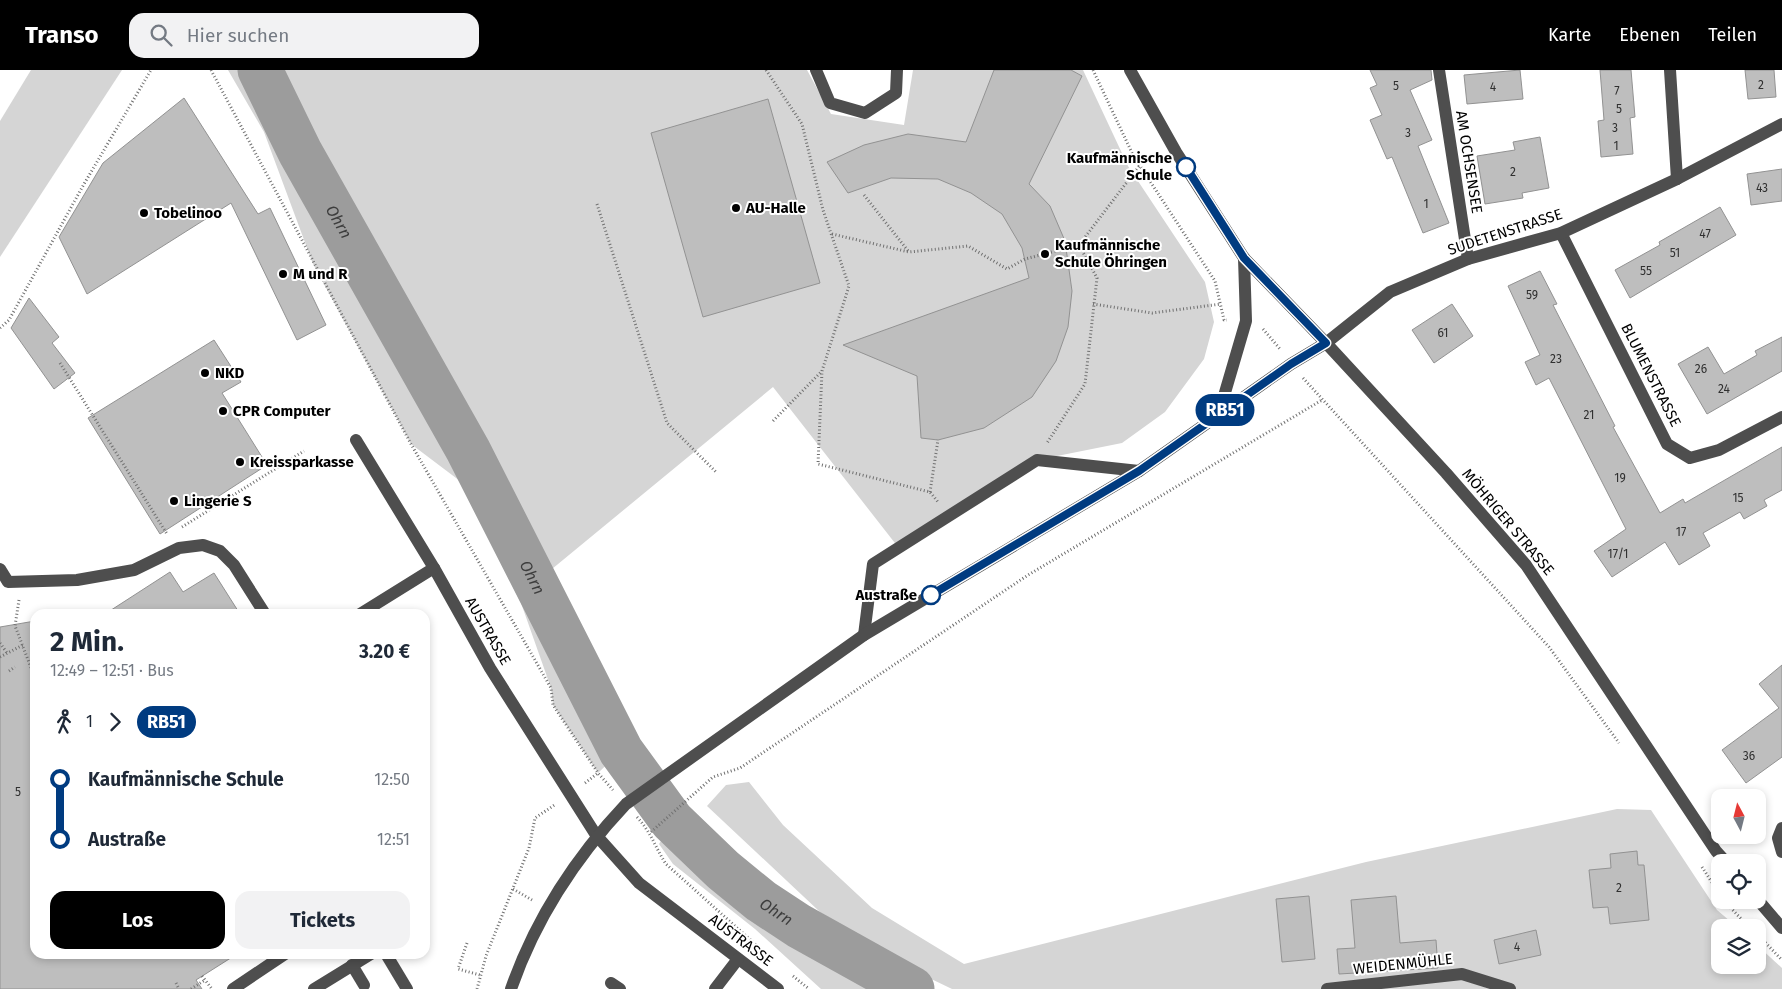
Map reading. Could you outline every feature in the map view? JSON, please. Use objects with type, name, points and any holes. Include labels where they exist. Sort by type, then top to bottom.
[{"type":"street","points":[[816,70],[830,103],[865,113],[896,93],[897,70]]},
{"type":"street","name":"MÖHRIGER STRASSE","points":[[1130,70],[1176,152],[1244,258],[1326,343],[1446,473],[1526,565],[1719,854]]},
{"type":"street","name":"AM OCHSENSEE","points":[[1439,70],[1468,259]]},
{"type":"street","points":[[1670,70],[1677,179]]},
{"type":"street","name":"SUDETENSTRASSE","points":[[1326,343],[1390,292],[1468,259],[1561,233],[1677,179],[1782,124]]},
{"type":"street","name":"BLUMENSTRASSE","points":[[1561,233],[1667,444],[1690,458],[1719,450],[1782,417]]},
{"type":"street","points":[[1219,413],[1246,322],[1244,258]]},
{"type":"street","points":[[511,989],[547,908],[596,835],[626,804],[864,635],[1139,471],[1219,413],[1291,364],[1326,343]]},
{"type":"street","name":"AUSTRASSE","points":[[356,440],[434,568],[490,668],[596,835],[639,883],[778,989]]},
{"type":"street","points":[[864,635],[873,564],[1037,460],[1139,471]]},
{"type":"street","points":[[0,569],[8,582],[77,580],[134,570],[179,548],[203,545],[220,550],[234,565],[262,609]]},
{"type":"street","points":[[368,609],[434,568]]},
{"type":"street","points":[[1782,828],[1778,838],[1782,852]]},
{"type":"street","points":[[1766,909],[1782,928]]},
{"type":"street","points":[[233,989],[265,959]]},
{"type":"street","points":[[314,989],[362,959]]},
{"type":"street","points":[[389,959],[407,989]]},
{"type":"street","points":[[715,989],[738,959]]},
{"type":"street","points":[[352,965],[364,985]]},
{"type":"street","name":"WEIDENMÜHLE","points":[[1327,989],[1462,974],[1510,989]]},
{"type":"path","points":[[0,328],[8,320],[84,184],[151,70]]},
{"type":"path","points":[[211,70],[410,444],[551,688],[553,705],[598,773],[570,795],[535,818],[530,848],[502,915],[480,975],[477,989]]},
{"type":"path","points":[[766,70],[802,124],[831,234],[849,286],[822,371],[818,464],[930,492],[949,515]]},
{"type":"path","points":[[1093,70],[1140,165],[1215,281],[1224,320],[1246,322],[1266,330],[1291,364],[1322,400],[1549,647],[1623,749]]},
{"type":"path","points":[[831,234],[910,252],[968,246],[1007,269],[1024,259],[1079,244],[1140,165]]},
{"type":"path","points":[[864,195],[910,252]]},
{"type":"path","points":[[597,204],[667,423],[716,472]]},
{"type":"path","points":[[1037,460],[1085,384],[1093,304],[1098,278],[1079,244]]},
{"type":"path","points":[[1093,304],[1152,313],[1221,304]]},
{"type":"path","points":[[60,363],[168,536],[304,451]]},
{"type":"path","points":[[774,421],[822,371]]},
{"type":"path","points":[[650,832],[713,777],[740,768],[1028,575],[1322,400]]},
{"type":"path","points":[[930,492],[938,440]]},
{"type":"path","points":[[22,582],[16,626],[30,664]]},
{"type":"path","points":[[0,643],[7,654]]},
{"type":"path","points":[[0,657],[23,645]]},
{"type":"path","points":[[9,672],[15,667]]},
{"type":"path","points":[[626,804],[650,832],[654,845],[666,864],[771,958]]},
{"type":"path","points":[[1700,863],[1711,881]]},
{"type":"path","points":[[1732,909],[1741,919]]},
{"type":"path","points":[[467,943],[458,969],[480,975]]},
{"type":"path","points":[[1766,943],[1782,960]]},
{"type":"path","points":[[790,974],[809,989]]},
{"type":"path","points":[[202,976],[212,989]]},
{"type":"path","points":[[191,989],[205,980]]},
{"type":"path","points":[[176,984],[180,989]]},
{"type":"shaded area","points":[[31,70],[122,70],[0,257],[0,121]]},
{"type":"shaded area","points":[[228,70],[807,70],[831,114],[904,125],[913,70],[1083,70],[1128,166],[1205,282],[1214,322],[1204,359],[1165,412],[1122,443],[1037,460],[898,547],[773,387],[535,583],[621,751],[598,773],[553,705],[551,688],[521,603],[460,481],[411,444],[313,264],[264,132]]},
{"type":"shaded area","points":[[749,782],[783,825],[872,908],[964,964],[1366,862],[1617,809],[1651,810],[1711,901],[1711,909],[1716,909],[1728,919],[1711,919],[1711,974],[1766,974],[1766,953],[1782,968],[1782,989],[952,989],[923,975],[820,912],[707,806],[726,785]]},
{"type":"shaded area","points":[[671,825],[692,849],[739,893],[790,933],[869,989],[821,989],[755,929],[673,864],[659,844]]},
{"type":"building","name":"Kaufmännische Schule Öhringen","points":[[994,70],[1071,70],[1082,76],[1029,184],[1050,206],[1065,241],[1072,291],[1068,327],[1056,361],[1032,397],[984,428],[938,440],[921,438],[917,376],[843,345],[1029,278],[1022,248],[1002,214],[971,193],[938,179],[891,178],[848,193],[827,162],[864,145],[908,134],[966,142]]},
{"type":"building","points":[[1370,70],[1431,70],[1432,80],[1410,90],[1432,140],[1418,146],[1449,223],[1423,233],[1392,157],[1387,159],[1370,120],[1382,115],[1370,88],[1377,85]]},
{"type":"building","points":[[1520,70],[1523,99],[1467,104],[1464,75]]},
{"type":"building","points":[[1600,70],[1631,70],[1635,117],[1630,118],[1633,154],[1601,157],[1598,121],[1604,120]]},
{"type":"building","points":[[1745,70],[1774,70],[1776,97],[1748,99]]},
{"type":"building","name":"Tobelinoo","points":[[184,98],[258,214],[270,208],[326,325],[297,340],[231,203],[87,294],[59,237],[103,163]]},
{"type":"building","name":"AU-Halle","points":[[768,99],[820,283],[703,317],[651,133]]},
{"type":"building","points":[[1540,137],[1549,188],[1522,193],[1523,198],[1485,204],[1477,156],[1515,150],[1513,142]]},
{"type":"building","points":[[1782,169],[1782,201],[1751,205],[1747,174]]},
{"type":"building","points":[[1720,207],[1736,235],[1630,298],[1615,270],[1660,245],[1659,242]]},
{"type":"building","points":[[1540,271],[1557,304],[1553,305],[1615,426],[1613,427],[1660,513],[1683,499],[1685,503],[1782,447],[1782,490],[1764,500],[1767,506],[1744,519],[1740,512],[1703,533],[1710,546],[1679,565],[1665,542],[1612,577],[1594,551],[1626,529],[1549,378],[1536,385],[1525,362],[1540,355],[1508,286]]},
{"type":"building","points":[[29,298],[59,337],[52,343],[75,373],[54,389],[11,328]]},
{"type":"building","points":[[1452,304],[1473,336],[1434,363],[1412,330]]},
{"type":"building","points":[[1782,337],[1782,371],[1707,414],[1678,364],[1708,347],[1724,374],[1757,355],[1755,351]]},
{"type":"building","points":[[214,340],[241,382],[222,393],[267,465],[160,534],[88,418]]},
{"type":"building","points":[[170,572],[183,592],[214,573],[237,609],[113,609]]},
{"type":"building","points":[[30,622],[30,959],[229,959],[196,980],[202,989],[0,989],[0,627]]},
{"type":"building","points":[[1782,665],[1782,757],[1746,783],[1722,750],[1779,708],[1759,684]]},
{"type":"building","points":[[1637,851],[1638,865],[1644,865],[1649,920],[1610,924],[1608,907],[1593,908],[1589,870],[1611,868],[1610,854]]},
{"type":"building","points":[[1309,896],[1315,959],[1282,962],[1276,899]]},
{"type":"building","points":[[1396,896],[1400,943],[1436,940],[1438,968],[1339,974],[1337,949],[1355,948],[1351,900]]},
{"type":"building","points":[[1536,930],[1541,955],[1499,964],[1494,940]]},
{"type":"waterway","name":"Ohrn","points":[[260,70],[300,152],[468,450],[621,751],[672,821],[723,870],[761,901],[799,926],[912,989]]},
{"type":"bus line","name":"RB51","points":[[931,595],[1139,471],[1219,413],[1291,364],[1326,343],[1244,258],[1186,167]]},
{"type":"place","name":"Kaufmännische Schule","points":[[1186,167]]},
{"type":"place","name":"AU-Halle","points":[[736,208]]},
{"type":"place","name":"Tobelinoo","points":[[144,213]]},
{"type":"place","name":"Kaufmännische Schule Öhringen","points":[[1045,254]]},
{"type":"place","name":"M und R","points":[[283,274]]},
{"type":"place","name":"NKD","points":[[205,373]]},
{"type":"place","name":"CPR Computer","points":[[223,411]]},
{"type":"place","name":"Kreissparkasse","points":[[240,462]]},
{"type":"place","name":"Lingerie S","points":[[174,501]]},
{"type":"place","name":"Austraße","points":[[931,595]]}]
